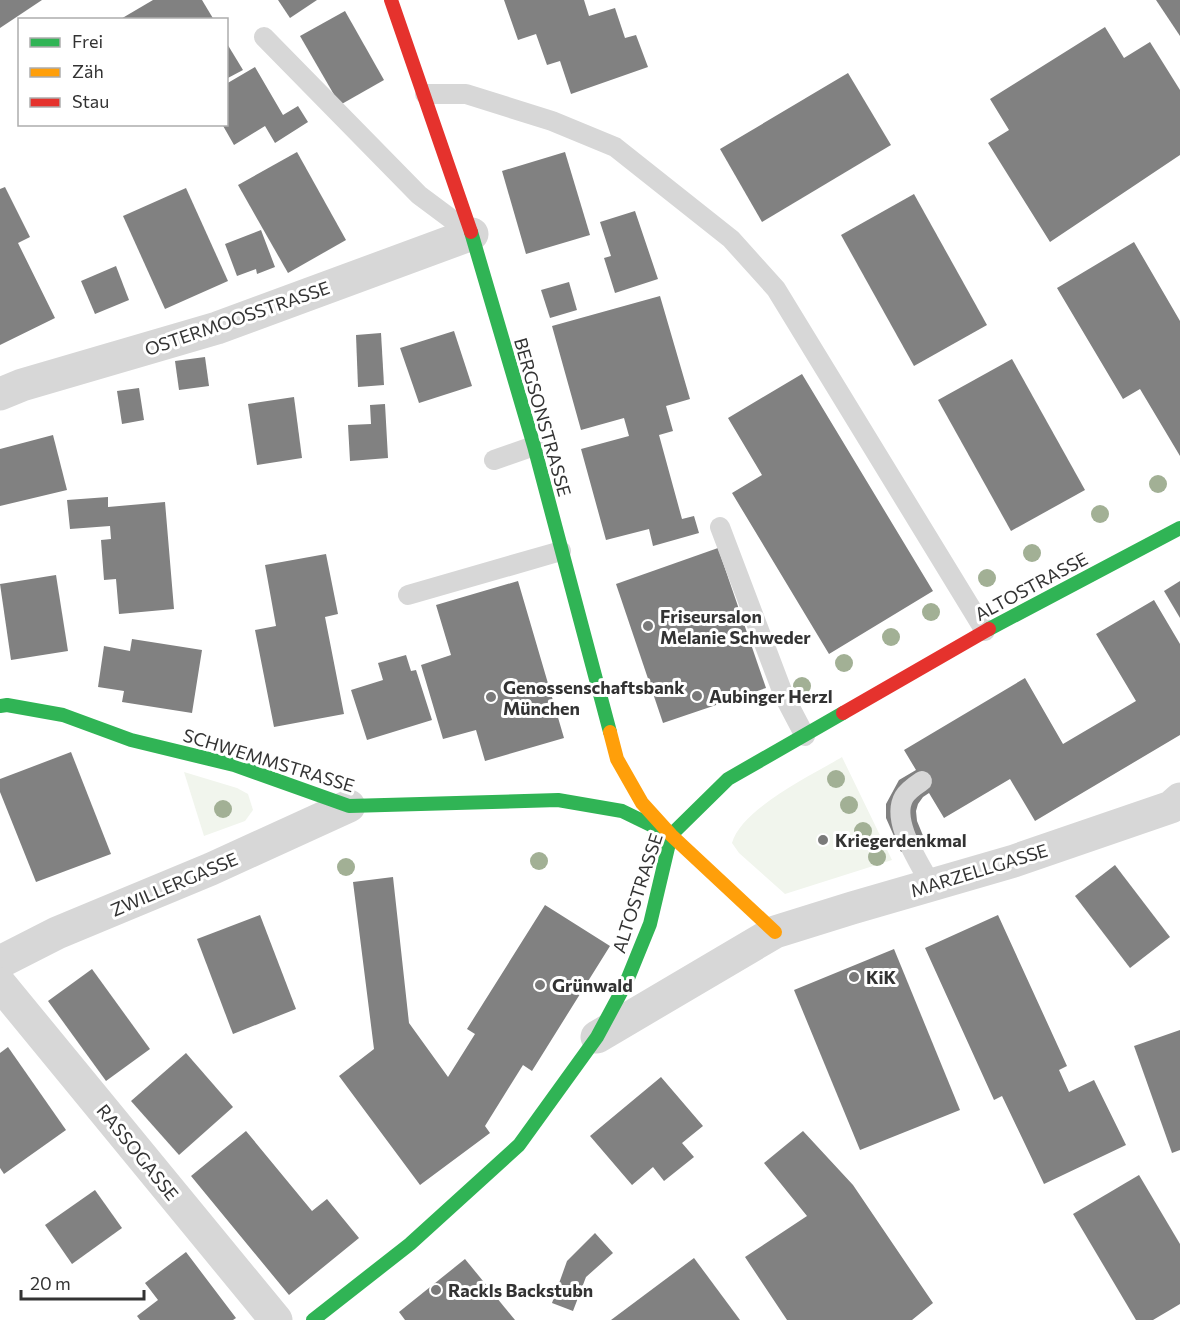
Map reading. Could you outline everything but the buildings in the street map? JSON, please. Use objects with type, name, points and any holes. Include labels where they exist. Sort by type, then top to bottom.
[{"type":"street","name":"BERGSONSTRASSE","points":[[391,0],[472,234],[534,446],[617,759],[642,802],[671,836]]},
{"type":"street","name":"OSTERMOOSSTRASSE","points":[[0,394],[22,385],[217,328],[472,234]]},
{"type":"street","name":"ALTOSTRASSE","points":[[313,1320],[410,1244],[519,1145],[597,1037],[626,983],[650,924],[671,836],[728,779],[986,631],[1180,528]]},
{"type":"street","name":"SCHWEMMSTRASSE","points":[[0,706],[7,705],[63,715],[131,740],[234,765],[348,806],[558,800],[622,811],[671,836]]},
{"type":"street","name":"ZWILLERGASSE","points":[[0,962],[57,933],[211,869],[348,806]]},
{"type":"street","name":"MARZELLGASSE","points":[[597,1037],[775,932],[1177,812]]},
{"type":"street","points":[[671,836],[775,932]]},
{"type":"street","name":"RASSOGASSE","points":[[0,984],[276,1320]]},
{"type":"lane","points":[[264,37],[419,195],[472,234]]},
{"type":"lane","points":[[425,94],[466,94],[552,121],[615,147],[730,239],[776,289],[986,631]]},
{"type":"lane","points":[[494,460],[534,446]]},
{"type":"lane","points":[[720,527],[784,696],[805,736]]},
{"type":"lane","points":[[408,595],[561,551]]},
{"type":"lane","points":[[922,781],[904,796],[900,807],[901,822],[910,846],[931,885]]},
{"type":"shaded area","points":[[842,757],[892,860],[785,894],[739,853],[732,843],[738,830],[763,806],[796,783]]},
{"type":"shaded area","points":[[184,772],[237,788],[248,794],[253,810],[245,821],[204,836]]},
{"type":"traffic: fast","points":[[471,232],[534,446],[610,732]]},
{"type":"traffic: fast","points":[[989,629],[1180,528]]},
{"type":"traffic: fast","points":[[0,706],[7,705],[63,715],[131,740],[234,765],[349,806],[558,800],[622,811],[659,829]]},
{"type":"traffic: fast","points":[[313,1320],[410,1244],[519,1145],[597,1037],[626,983],[650,924],[671,835],[728,779],[843,713]]},
{"type":"traffic: slow","points":[[610,732],[617,759],[642,803],[671,835],[775,932]]},
{"type":"traffic: jam","points":[[391,0],[471,232]]},
{"type":"traffic: jam","points":[[843,713],[989,629]]},
{"type":"place","name":"Friseursalon Melanie Schweder","points":[[648,626]]},
{"type":"place","name":"Aubinger Herzl","points":[[697,696]]},
{"type":"place","name":"Genossenschaftsbank München","points":[[491,697]]},
{"type":"place","name":"Kriegerdenkmal","points":[[823,840]]},
{"type":"place","name":"KiK","points":[[854,977]]},
{"type":"place","name":"Grünwald","points":[[540,985]]},
{"type":"place","name":"Rackls Backstubn","points":[[436,1290]]}]
